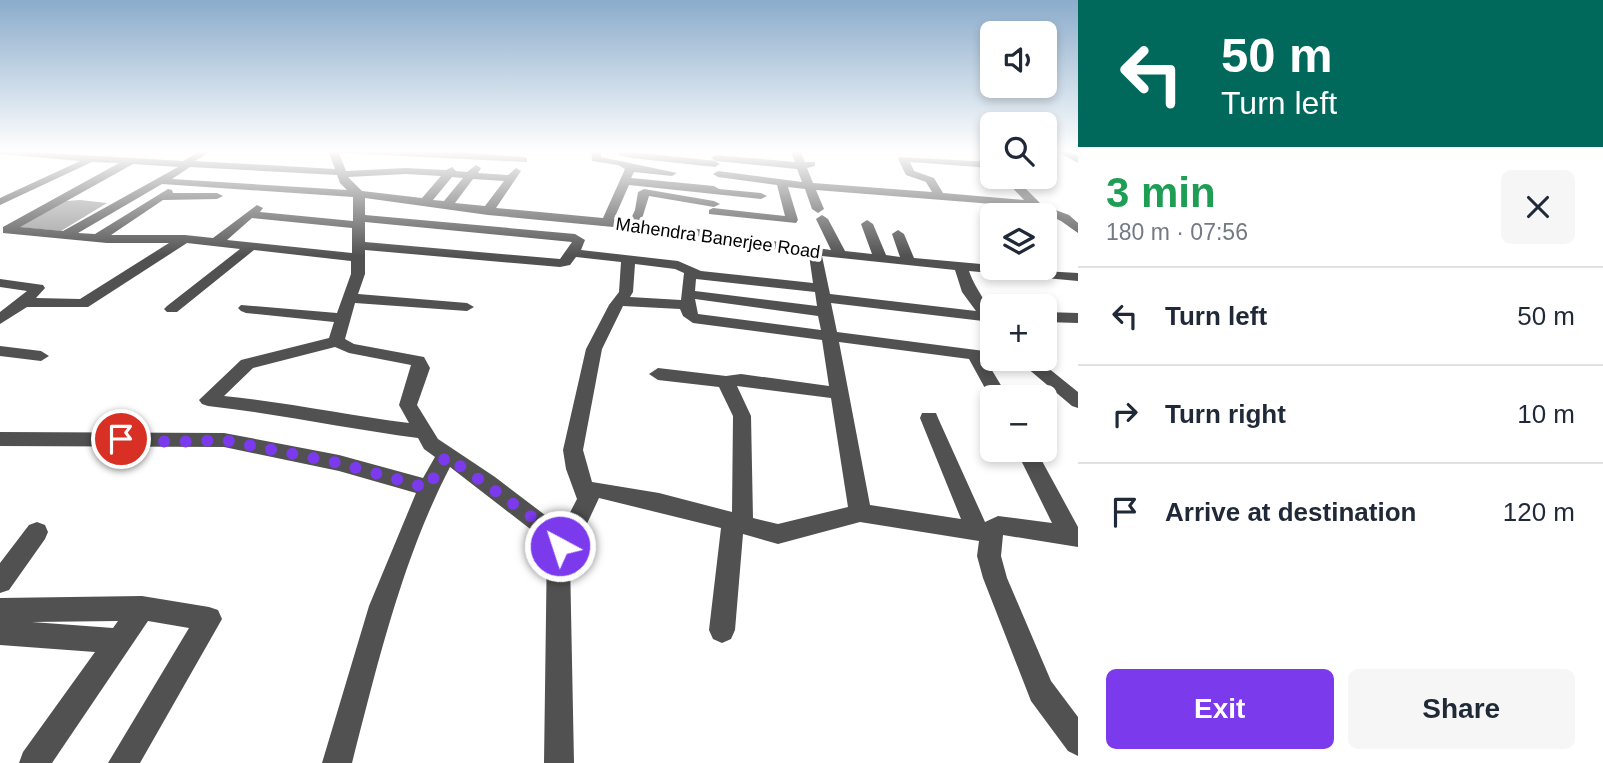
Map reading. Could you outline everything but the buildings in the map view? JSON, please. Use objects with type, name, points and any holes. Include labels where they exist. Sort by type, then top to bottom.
[{"type":"street","points":[[0,202],[35,186]]},
{"type":"street","points":[[87,186],[7,230],[98,238],[183,239],[250,247]]},
{"type":"street","points":[[65,236],[152,186]]},
{"type":"street","points":[[98,238],[161,197],[171,186]]},
{"type":"street","points":[[258,186],[348,194],[484,257],[560,263],[573,253],[578,239],[500,231],[348,194],[303,186]]},
{"type":"street","points":[[258,186],[348,194]]},
{"type":"street","points":[[172,309],[250,247],[348,194],[369,186]]},
{"type":"street","points":[[249,214],[381,186]]},
{"type":"street","points":[[380,197],[391,186]]},
{"type":"street","points":[[424,203],[439,186]]},
{"type":"street","points":[[447,205],[463,186]]},
{"type":"street","points":[[488,211],[506,186]]},
{"type":"street","points":[[607,222],[623,186]]},
{"type":"street","points":[[634,224],[641,210],[644,192],[679,186]]},
{"type":"street","points":[[715,186],[718,237]]},
{"type":"street","points":[[724,186],[767,217],[792,220],[783,186]]},
{"type":"street","points":[[733,186],[761,196]]},
{"type":"street","points":[[758,186],[767,217]]},
{"type":"street","points":[[805,186],[1021,203]]},
{"type":"street","points":[[809,186],[840,255]]},
{"type":"street","points":[[933,186],[940,197]]},
{"type":"street","points":[[1019,189],[1033,203]]},
{"type":"street","points":[[864,191],[865,197],[876,200],[980,211]]},
{"type":"street","points":[[161,197],[213,195],[268,199],[348,194]]},
{"type":"street","points":[[337,341],[358,274],[348,194]]},
{"type":"street","name":"Mahendra Banerjee Road","points":[[348,194],[488,211],[687,230],[840,255],[1078,277]]},
{"type":"street","points":[[215,243],[268,199]]},
{"type":"street","points":[[484,257],[510,213]]},
{"type":"street","points":[[1057,216],[1065,218],[1078,229]]},
{"type":"street","points":[[0,222],[19,223]]},
{"type":"street","points":[[867,224],[881,259]]},
{"type":"street","points":[[898,234],[909,262]]},
{"type":"street","points":[[24,302],[82,304],[183,239]]},
{"type":"street","points":[[815,252],[860,513]]},
{"type":"street","points":[[573,253],[678,265],[691,273],[770,282],[824,299],[980,318]]},
{"type":"street","points":[[588,499],[576,469],[573,450],[594,349],[627,289],[628,260]]},
{"type":"street","points":[[961,268],[969,292],[980,306]]},
{"type":"street","points":[[691,273],[688,313],[693,318],[980,355]]},
{"type":"street","points":[[770,282],[772,328]]},
{"type":"street","points":[[0,283],[38,288],[24,302],[0,318]]},
{"type":"street","points":[[350,298],[467,307]]},
{"type":"street","points":[[619,301],[688,299],[771,305],[824,299]]},
{"type":"street","points":[[246,308],[343,318]]},
{"type":"street","points":[[1057,317],[1078,318]]},
{"type":"street","points":[[422,432],[326,419],[281,408],[208,400],[247,364],[337,341],[349,348],[418,361],[421,368],[408,405],[431,444],[558,538],[559,763]]},
{"type":"street","points":[[0,351],[41,356]]},
{"type":"street","points":[[1041,371],[1078,402]]},
{"type":"street","points":[[658,374],[726,382],[741,380],[838,393]]},
{"type":"street","points":[[722,630],[744,471],[742,416],[726,382]]},
{"type":"street","points":[[929,418],[984,531],[990,565],[1041,691],[1078,741]]},
{"type":"street","points":[[0,439],[224,440],[339,463],[428,488]]},
{"type":"street","points":[[337,763],[379,616],[428,488],[446,456]]},
{"type":"street","points":[[1033,462],[1073,536]]},
{"type":"street","points":[[560,556],[595,489],[766,532],[786,534],[860,513],[984,531],[1004,525],[1073,536]]},
{"type":"street","points":[[0,582],[37,532]]},
{"type":"street","points":[[34,763],[142,608]]},
{"type":"street","points":[[0,610],[142,608],[205,617],[209,620],[123,763]]},
{"type":"street","points":[[0,632],[119,641]]},
{"type":"shaded area","points":[[66,201],[107,203],[61,231],[18,227]]},
{"type":"route","points":[[121,439],[175,442],[224,440],[339,463],[428,488],[446,456],[550,530],[558,538],[560,546]]}]
